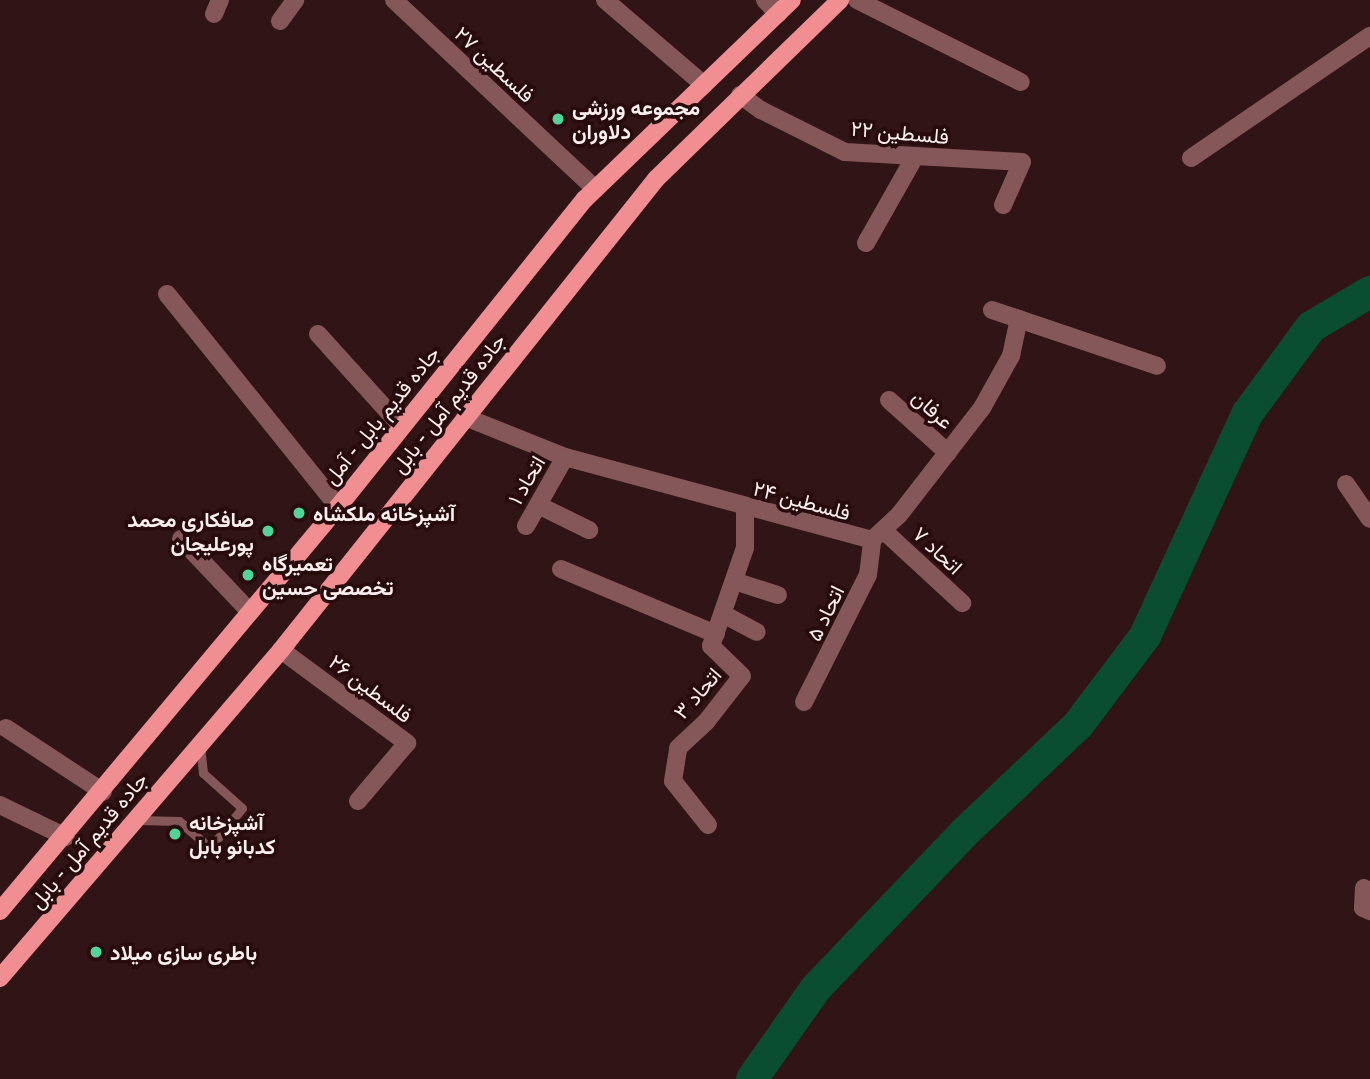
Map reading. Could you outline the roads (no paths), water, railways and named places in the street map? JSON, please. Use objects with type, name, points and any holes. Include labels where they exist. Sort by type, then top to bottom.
[{"type":"main road","name":"جاده قدیم بابل - آمل","points":[[0,911],[103,792],[338,507],[595,189],[792,0]]},
{"type":"main road","name":"جاده قدیم آمل - بابل","points":[[0,978],[200,741],[281,650],[656,179],[840,0]]},
{"type":"street","points":[[280,21],[295,0]]},
{"type":"street","points":[[605,0],[704,85]]},
{"type":"street","points":[[765,0],[778,14]]},
{"type":"street","points":[[857,0],[1021,82]]},
{"type":"street","name":"فلسطین ۲۷","points":[[403,3],[595,189]]},
{"type":"street","points":[[1191,158],[1370,36]]},
{"type":"street","name":"فلسطین ۲۲","points":[[740,95],[761,110],[845,152],[1022,162],[1003,205]]},
{"type":"street","points":[[866,243],[915,158]]},
{"type":"street","points":[[167,294],[338,507]]},
{"type":"street","points":[[992,310],[1157,366]]},
{"type":"street","points":[[878,535],[948,453],[999,377],[1011,356],[1019,319]]},
{"type":"street","points":[[318,334],[401,426]]},
{"type":"street","name":"عرفان","points":[[889,400],[948,453]]},
{"type":"street","name":"فلسطین ۲۴","points":[[466,417],[565,457],[745,508],[878,535]]},
{"type":"street","name":"اتحاد ۱","points":[[526,526],[565,457]]},
{"type":"street","points":[[1346,484],[1370,519]]},
{"type":"street","points":[[538,505],[589,530]]},
{"type":"street","name":"اتحاد ۳","points":[[708,825],[673,781],[678,748],[706,722],[742,676],[711,646],[745,548],[745,508]]},
{"type":"street","name":"اتحاد ۷","points":[[878,535],[962,603]]},
{"type":"street","name":"اتحاد ۵","points":[[804,702],[868,575],[878,535]]},
{"type":"street","points":[[181,539],[250,612]]},
{"type":"street","points":[[561,569],[716,634]]},
{"type":"street","points":[[734,581],[778,595]]},
{"type":"street","points":[[723,614],[757,632]]},
{"type":"street","name":"فلسطين ٢۶","points":[[281,650],[407,743],[358,801]]},
{"type":"street","points":[[6,728],[103,792]]},
{"type":"street","points":[[0,805],[66,836]]},
{"type":"street","points":[[1364,888],[1363,908],[1370,911]]},
{"type":"lane","points":[[136,820],[179,821],[209,848],[224,831],[242,808],[203,773],[200,741]]},
{"type":"waterway","points":[[752,1079],[816,988],[963,834],[1078,725],[1145,636],[1247,414],[1311,327],[1370,292]]},
{"type":"place","name":"مجموعه ورزشی دلاوران","points":[[558,119]]},
{"type":"place","name":"آشپزخانه ملکشاه","points":[[299,513]]},
{"type":"place","name":"صافکاری محمد پورعلیجان","points":[[268,531]]},
{"type":"place","name":"تعمیرگاه تخصصی حسین","points":[[248,575]]},
{"type":"place","name":"آشپزخانه کدبانو بابل","points":[[175,834]]},
{"type":"place","name":"باطری سازی میلاد","points":[[96,952]]}]
